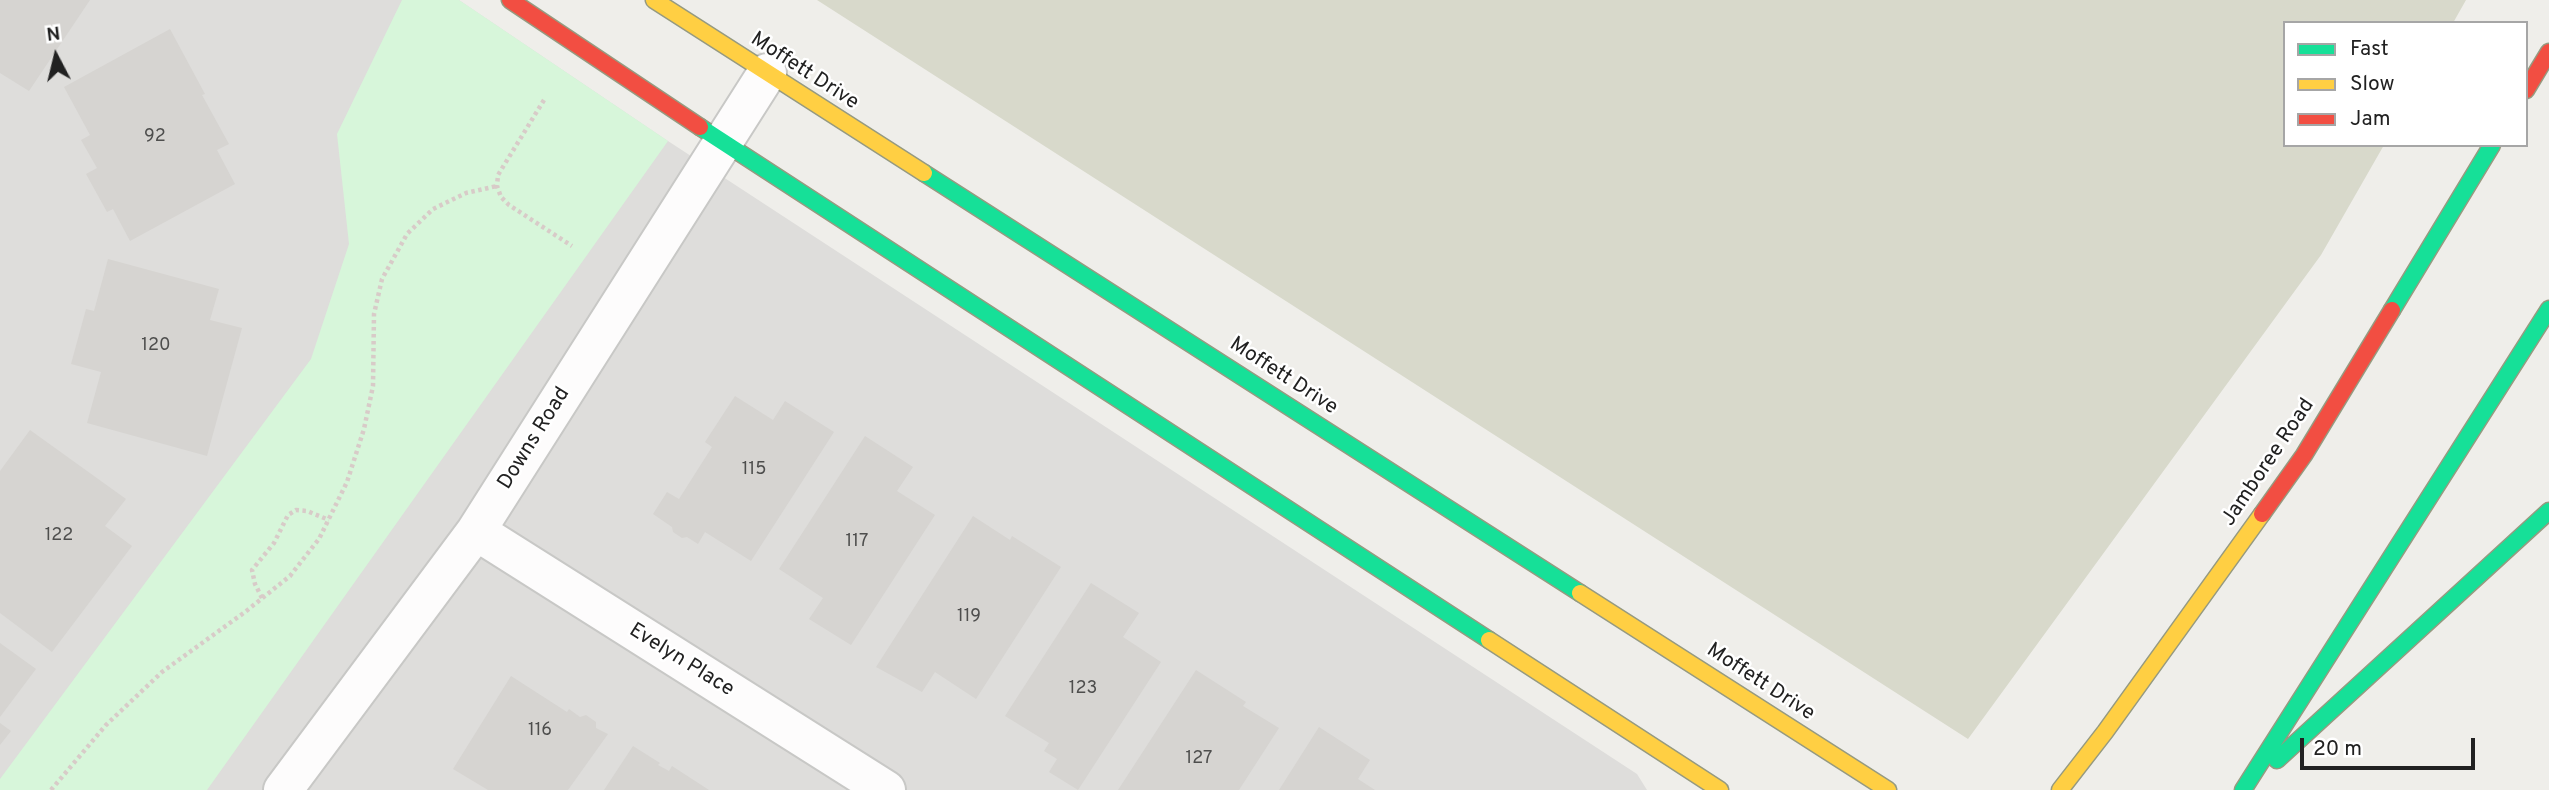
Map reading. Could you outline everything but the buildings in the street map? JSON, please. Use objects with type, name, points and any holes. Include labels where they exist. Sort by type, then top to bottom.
[{"type":"main road","points":[[510,0],[723,142],[1720,790]]},
{"type":"main road","name":"Moffett Drive","points":[[654,0],[1888,790]]},
{"type":"main road","points":[[2528,87],[2549,52]]},
{"type":"main road","name":"Jamboree Road","points":[[2060,790],[2105,732],[2304,455],[2491,147]]},
{"type":"main road","points":[[2244,790],[2549,309]]},
{"type":"main road","points":[[2244,790],[2549,511]]},
{"type":"street","name":"Downs Road","points":[[283,790],[477,531],[767,73]]},
{"type":"street","name":"Evelyn Place","points":[[477,531],[886,790]]},
{"type":"path","points":[[544,100],[498,175],[497,186],[501,197],[509,205],[572,246]]},
{"type":"path","points":[[51,790],[106,725],[162,672],[290,576],[319,539],[347,482],[364,429],[373,386],[374,314],[382,279],[407,234],[433,209],[466,193],[497,186]]},
{"type":"path","points":[[262,598],[255,584],[253,570],[274,543],[288,515],[296,510],[307,511],[329,520]]},
{"type":"shaded area","points":[[0,0],[459,0],[668,141],[1637,774],[1647,790],[0,790]]},
{"type":"shaded area","points":[[817,0],[2466,0],[2454,21],[2283,21],[2283,147],[2383,147],[2321,255],[1968,739]]},
{"type":"green space","points":[[402,0],[459,0],[668,141],[207,790],[0,790],[0,779],[311,359],[349,244],[337,134]]},
{"type":"traffic: fast","points":[[700,127],[1489,640]]},
{"type":"traffic: fast","points":[[2392,310],[2491,147]]},
{"type":"traffic: fast","points":[[924,173],[1580,593]]},
{"type":"traffic: fast","points":[[2243,790],[2549,309]]},
{"type":"traffic: fast","points":[[2277,760],[2549,511]]},
{"type":"traffic: slow","points":[[654,0],[924,173]]},
{"type":"traffic: slow","points":[[2060,790],[2262,514]]},
{"type":"traffic: slow","points":[[1580,593],[1888,790]]},
{"type":"traffic: slow","points":[[1489,640],[1720,790]]},
{"type":"traffic: jam","points":[[510,0],[700,127]]},
{"type":"traffic: jam","points":[[2528,87],[2549,52]]},
{"type":"traffic: jam","points":[[2262,514],[2304,455],[2392,310]]}]
